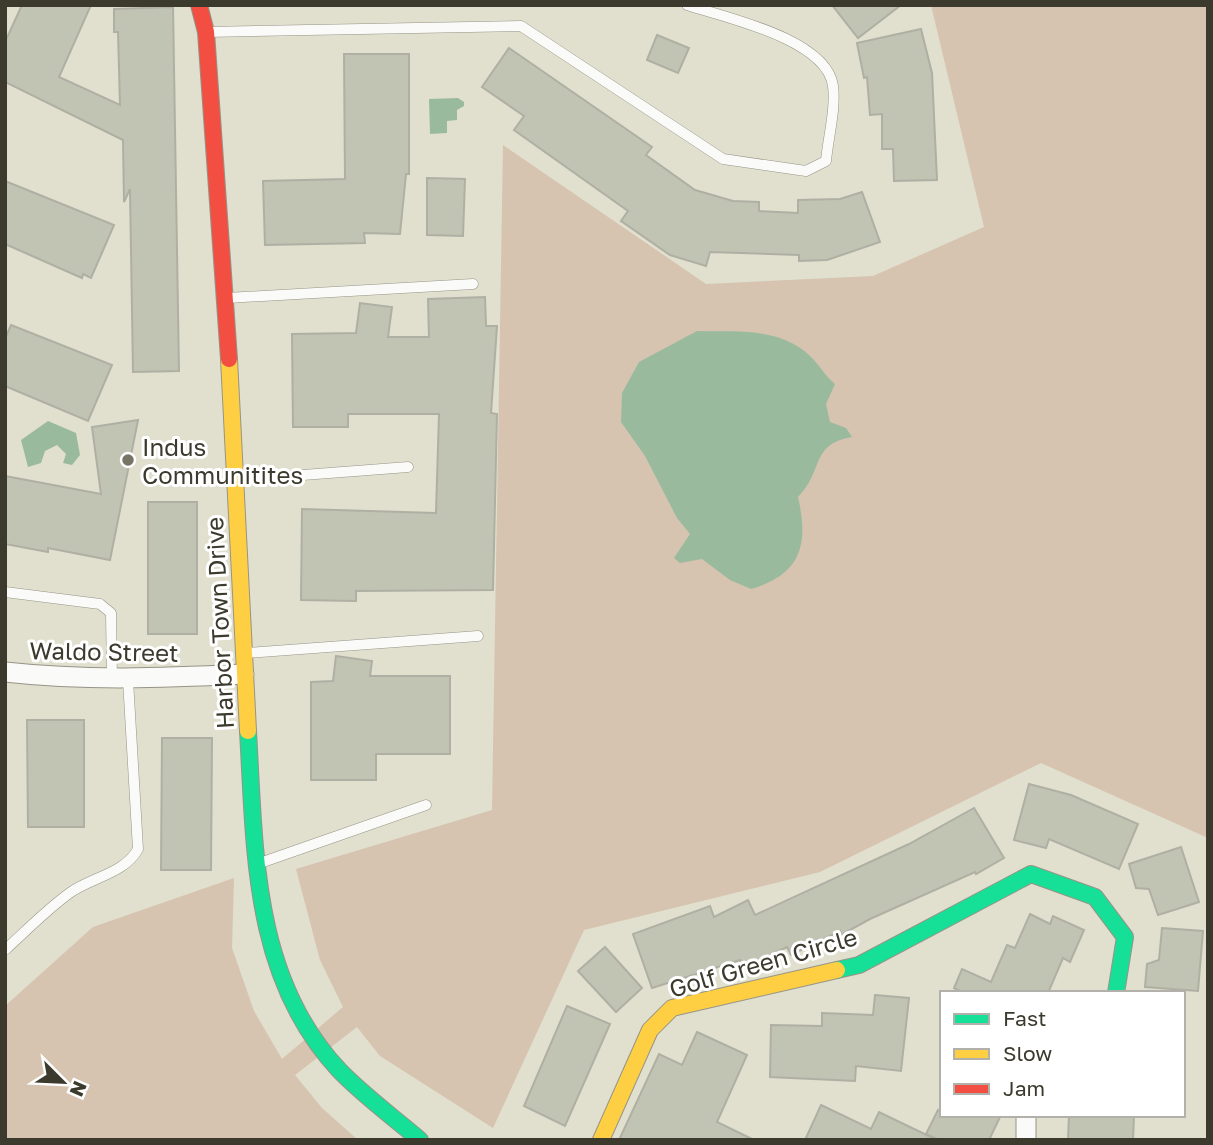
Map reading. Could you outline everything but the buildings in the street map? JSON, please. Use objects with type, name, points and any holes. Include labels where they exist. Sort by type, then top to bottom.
[{"type":"street","name":"Harbor Town Drive","points":[[199,5],[206,32],[226,298],[244,674],[256,864],[265,927],[277,970],[292,1002],[339,1070],[421,1140]]},
{"type":"street","name":"Waldo Street","points":[[5,672],[65,679],[120,680],[244,674]]},
{"type":"street","name":"Golf Green Circle","points":[[601,1140],[650,1030],[672,1008],[859,965],[1031,874],[1095,897],[1125,937],[1116,991]]},
{"type":"street","points":[[1026,1117],[1026,1140]]},
{"type":"lane","points":[[206,32],[521,26],[723,159],[806,171],[826,161],[833,84],[817,58],[788,38],[687,5]]},
{"type":"lane","points":[[226,298],[473,284]]},
{"type":"lane","points":[[233,480],[408,467]]},
{"type":"lane","points":[[5,592],[100,604],[111,613],[138,849],[132,860],[121,867],[71,891],[5,950]]},
{"type":"lane","points":[[243,653],[478,636]]},
{"type":"lane","points":[[256,864],[426,805]]},
{"type":"shaded area","points":[[931,5],[1208,5],[1208,838],[1041,763],[820,872],[584,930],[493,1128],[380,1056],[357,1027],[295,1075],[322,1108],[358,1140],[5,1140],[5,1006],[93,927],[234,878],[232,948],[254,1011],[282,1059],[343,1007],[320,960],[296,869],[492,810],[503,145],[706,284],[873,276],[984,227]]},
{"type":"shaded area","points":[[458,98],[464,102],[464,106],[457,110],[457,120],[447,121],[447,133],[430,134],[429,99]]},
{"type":"shaded area","points":[[697,331],[757,333],[785,340],[798,347],[813,359],[835,384],[826,404],[830,422],[846,428],[852,437],[839,441],[823,452],[812,478],[798,497],[801,543],[791,566],[768,583],[751,589],[730,580],[702,559],[680,563],[674,558],[690,534],[677,518],[645,456],[621,422],[622,393],[639,362]]},
{"type":"shaded area","points":[[48,421],[76,433],[80,455],[72,465],[63,463],[66,454],[57,445],[45,451],[41,463],[28,467],[21,440]]},
{"type":"traffic: fast","points":[[248,731],[257,866],[274,953],[289,995],[310,1034],[339,1070],[420,1140]]},
{"type":"traffic: fast","points":[[837,970],[859,965],[1031,874],[1095,897],[1125,937],[1116,991]]},
{"type":"traffic: slow","points":[[229,359],[248,731]]},
{"type":"traffic: slow","points":[[601,1140],[650,1030],[672,1008],[837,970]]},
{"type":"traffic: jam","points":[[199,5],[206,32],[229,359]]},
{"type":"place","name":"Indus Communitites","points":[[128,460]]}]
